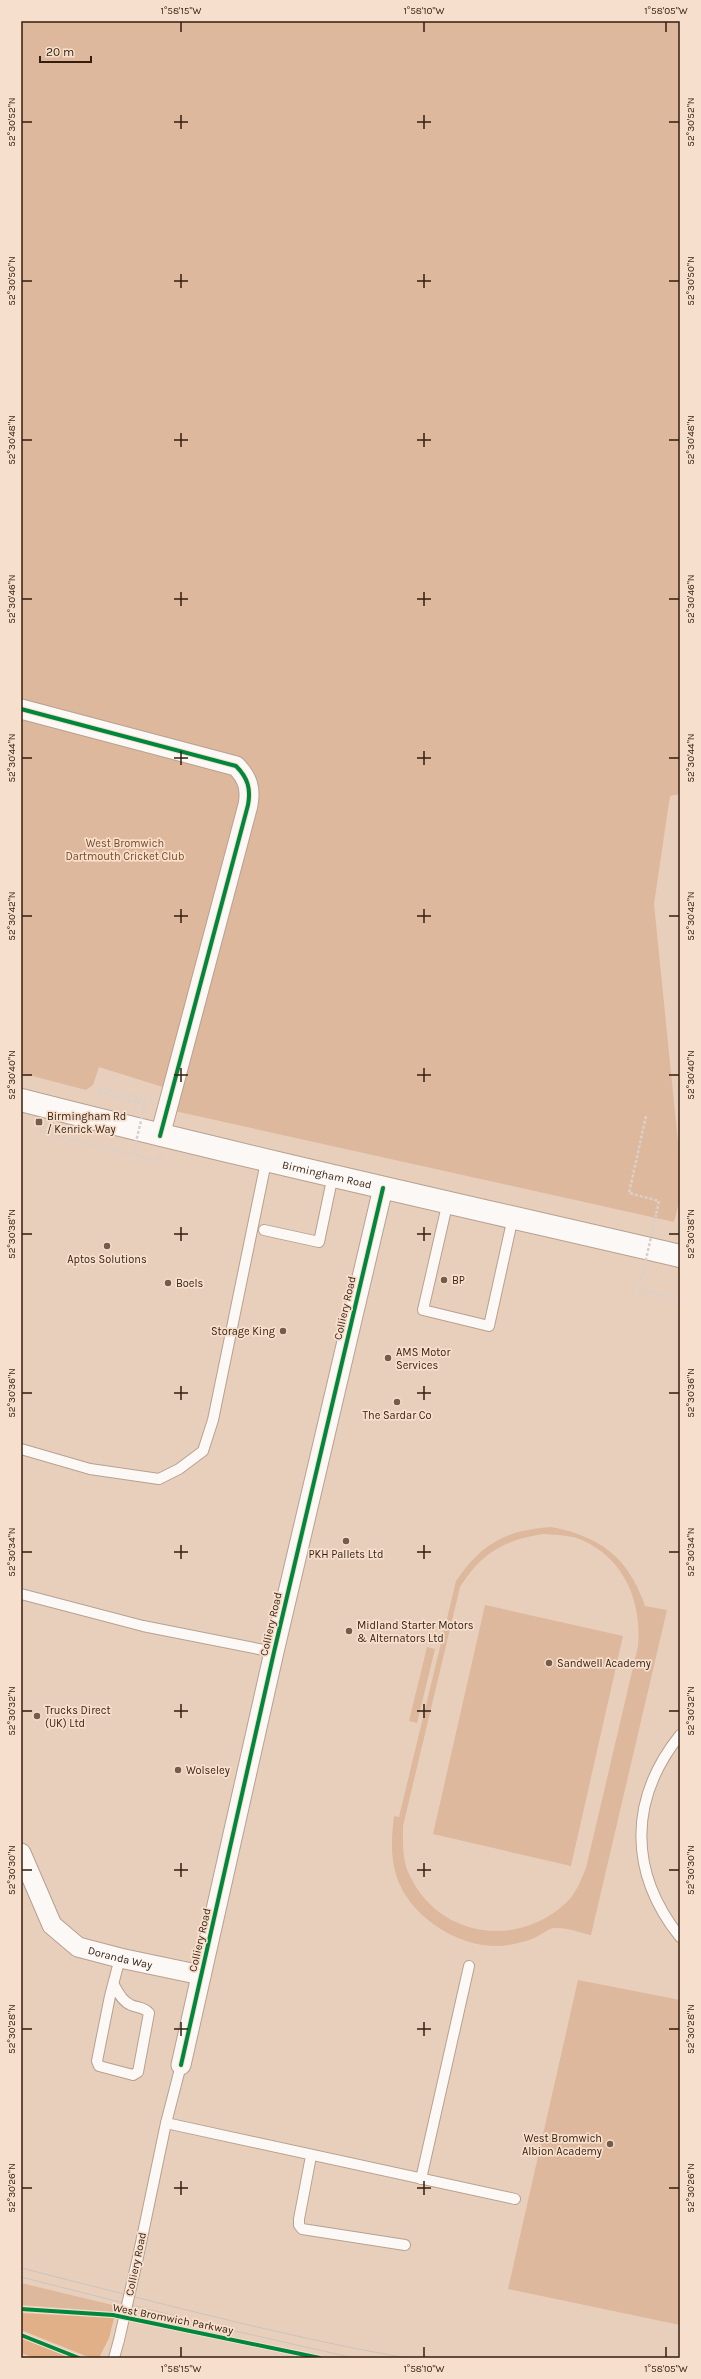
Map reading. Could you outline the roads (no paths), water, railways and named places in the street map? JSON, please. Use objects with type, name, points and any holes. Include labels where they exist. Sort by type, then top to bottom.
[{"type":"highway","name":"Birmingham Road","points":[[21,1100],[161,1145],[266,1162],[333,1176],[448,1201],[680,1256]]},
{"type":"street","points":[[21,708],[236,766],[243,773],[250,787],[248,805],[161,1145]]},
{"type":"street","name":"Colliery Road","points":[[181,2065],[274,1652],[384,1188]]},
{"type":"street","name":"Doranda Way","points":[[21,1853],[52,1925],[78,1947],[120,1958],[201,1975]]},
{"type":"lane","points":[[21,1449],[90,1469],[158,1479],[179,1469],[203,1451],[213,1420],[266,1162]]},
{"type":"lane","points":[[264,1230],[319,1242],[333,1176]]},
{"type":"lane","points":[[448,1201],[423,1310],[489,1326],[513,1217]]},
{"type":"lane","points":[[21,1594],[143,1626],[274,1652]]},
{"type":"lane","points":[[680,1736],[670,1748],[656,1774],[646,1798],[641,1826],[642,1854],[646,1878],[659,1905],[680,1937]]},
{"type":"lane","points":[[114,1985],[122,1998],[130,2005],[145,2009],[149,2013],[138,2072],[133,2075],[99,2066],[97,2061],[110,1996],[120,1958]]},
{"type":"lane","points":[[421,2179],[469,1966]]},
{"type":"lane","name":"Colliery Road","points":[[114,2358],[138,2257],[166,2123],[181,2065]]},
{"type":"lane","points":[[166,2123],[311,2156],[515,2199]]},
{"type":"lane","points":[[311,2156],[299,2219],[299,2225],[302,2229],[405,2245]]},
{"type":"tram line","points":[[21,2268],[261,2328],[406,2358]]},
{"type":"tram line","points":[[21,2277],[222,2328],[354,2358]]},
{"type":"place","name":"Birmingham Rd / Kenrick Way","points":[[39,1122]]},
{"type":"place","name":"Aptos Solutions","points":[[107,1246]]},
{"type":"place","name":"BP","points":[[444,1280]]},
{"type":"place","name":"Boels","points":[[168,1283]]},
{"type":"place","name":"Storage King","points":[[283,1331]]},
{"type":"place","name":"AMS Motor Services","points":[[388,1358]]},
{"type":"place","name":"The Sardar Co","points":[[397,1402]]},
{"type":"place","name":"PKH Pallets Ltd","points":[[346,1541]]},
{"type":"place","name":"Midland Starter Motors & Alternators Ltd","points":[[349,1631]]},
{"type":"place","name":"Sandwell Academy","points":[[549,1663]]},
{"type":"place","name":"Trucks Direct (UK) Ltd","points":[[37,1716]]},
{"type":"place","name":"Wolseley","points":[[178,1770]]},
{"type":"place","name":"West Bromwich Albion Academy","points":[[610,2144]]},
{"type":"park label","name":"West Bromwich Dartmouth Cricket Club","points":[[125,849]]}]
